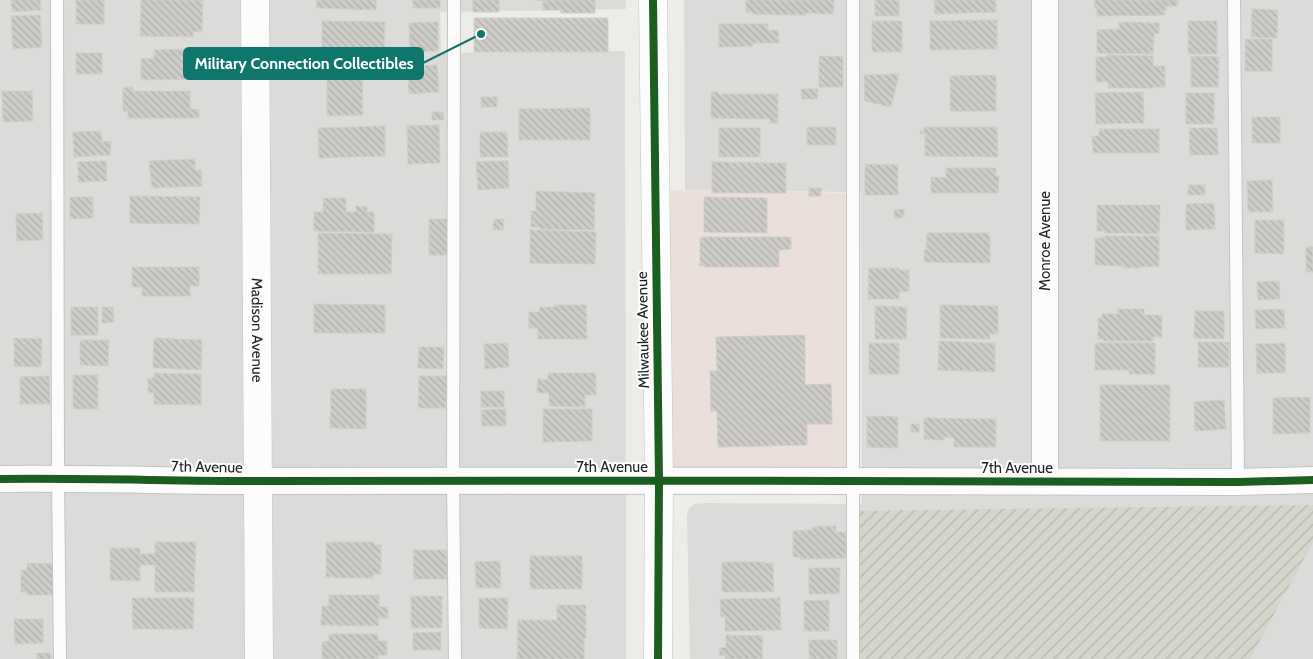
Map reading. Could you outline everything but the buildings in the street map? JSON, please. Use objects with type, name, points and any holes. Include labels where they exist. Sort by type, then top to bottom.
[{"type":"street","name":"Madison Avenue","points":[[255,0],[259,659]]},
{"type":"street","name":"Milwaukee Avenue","points":[[653,0],[659,480],[658,659]]},
{"type":"street","name":"Monroe Avenue","points":[[1045,0],[1046,482]]},
{"type":"street","name":"7th Avenue","points":[[0,479],[853,482],[1238,482],[1313,480]]},
{"type":"lane","points":[[57,0],[60,659]]},
{"type":"lane","points":[[454,0],[453,480],[455,659]]},
{"type":"lane","points":[[853,0],[853,659]]},
{"type":"lane","points":[[1234,0],[1238,482]]},
{"type":"shaded area","points":[[0,0],[625,0],[626,9],[440,12],[441,53],[625,51],[626,659],[0,659]]},
{"type":"shaded area","points":[[684,0],[1313,0],[1313,659],[690,659],[687,516],[689,508],[695,504],[705,503],[862,504],[861,192],[685,190]]},
{"type":"shaded area","points":[[655,190],[854,193],[853,482],[659,480]]},
{"type":"shaded area","points":[[1313,505],[1313,542],[1250,659],[853,659],[853,511]]},
{"type":"cycle path","points":[[653,0],[659,480],[658,659]]},
{"type":"cycle path","points":[[0,479],[1238,482],[1313,480]]},
{"type":"place","name":"Military Connection Collectibles","points":[[481,34]]}]
